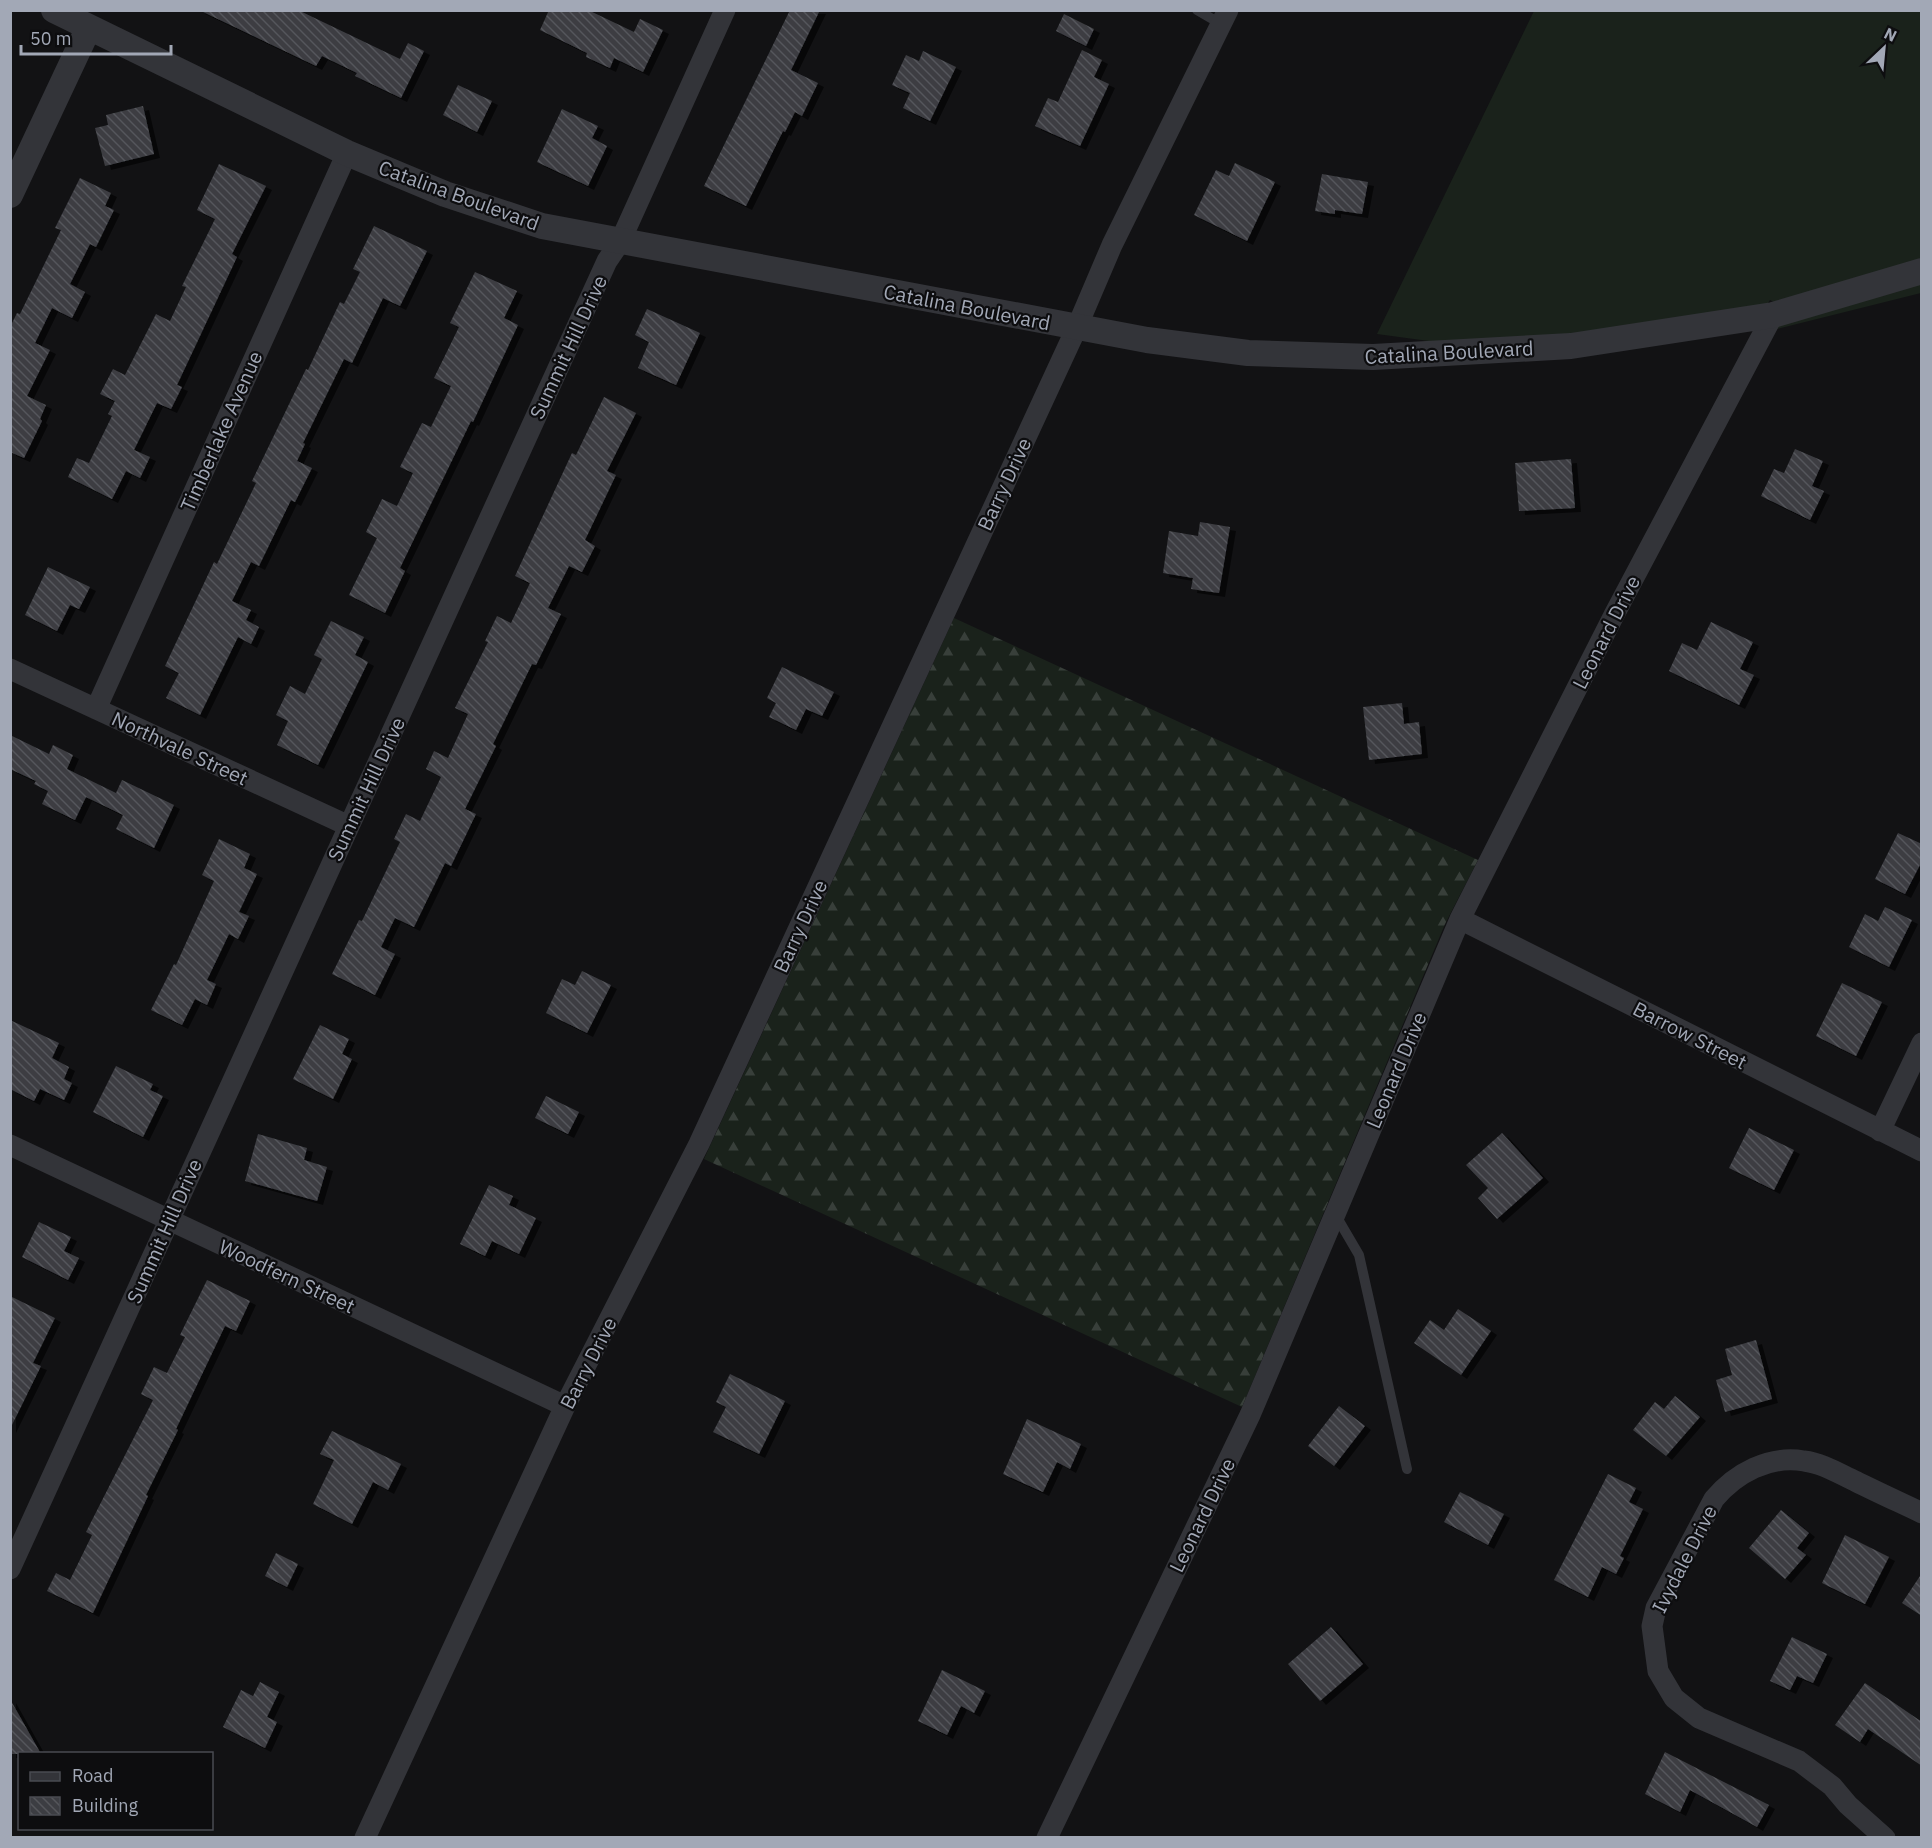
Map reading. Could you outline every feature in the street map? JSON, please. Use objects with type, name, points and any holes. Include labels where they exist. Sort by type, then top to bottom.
[{"type":"street","name":"Catalina Boulevard","points":[[54,10],[346,153],[445,194],[542,226],[1147,340],[1248,352],[1373,357],[1571,346],[1773,315],[1922,271]]},
{"type":"street","name":"Summit Hill Drive","points":[[10,1569],[607,261],[620,242],[725,10]]},
{"type":"street","name":"Barry Drive","points":[[365,1838],[565,1406],[699,1144],[1077,327],[1112,245],[1224,17]]},
{"type":"street","points":[[10,195],[88,27]]},
{"type":"street","name":"Timberlake Avenue","points":[[96,709],[346,153]]},
{"type":"street","name":"Leonard Drive","points":[[1047,1838],[1250,1414],[1460,918],[1614,615],[1773,315]]},
{"type":"street","name":"Northvale Street","points":[[10,669],[349,826]]},
{"type":"street","name":"Barrow Street","points":[[1460,918],[1922,1151]]},
{"type":"street","points":[[1880,1131],[1922,1043]]},
{"type":"street","name":"Woodfern Street","points":[[10,1145],[565,1406]]},
{"type":"street","name":"Ivydale Drive","points":[[1885,1838],[1848,1805],[1832,1786],[1799,1761],[1699,1718],[1674,1698],[1658,1671],[1652,1626],[1656,1608],[1714,1498],[1726,1484],[1749,1469],[1775,1461],[1803,1460],[1824,1466],[1922,1513]]},
{"type":"lane","points":[[1197,10],[1224,17]]},
{"type":"lane","points":[[1335,1214],[1359,1255],[1407,1469]]},
{"type":"green space","points":[[1534,11],[1921,11],[1921,260],[1776,303],[1770,300],[1767,305],[1571,335],[1436,342],[1377,334]]},
{"type":"green space","points":[[1921,283],[1921,293],[1777,329],[1779,325]]},
{"type":"green space","points":[[954,618],[1478,860],[1445,924],[1242,1407],[704,1159]]},
{"type":"building","points":[[199,10],[298,10],[400,59],[408,43],[424,51],[401,98],[355,76],[357,73],[322,56],[316,66]]},
{"type":"building","points":[[549,10],[588,10],[634,32],[640,19],[663,30],[643,72],[614,58],[610,68],[586,57],[587,53],[540,30]]},
{"type":"building","points":[[790,10],[820,10],[791,70],[818,83],[802,116],[795,112],[785,132],[783,131],[746,206],[704,186]]},
{"type":"building","points":[[1064,14],[1094,29],[1086,46],[1056,31]]},
{"type":"building","points":[[1082,50],[1102,60],[1094,77],[1109,84],[1080,146],[1035,126],[1048,98],[1058,102]]},
{"type":"building","points":[[923,51],[956,67],[930,121],[903,108],[910,93],[892,85],[906,55],[919,61]]},
{"type":"building","points":[[458,85],[492,101],[477,132],[443,115]]},
{"type":"building","points":[[143,106],[154,154],[105,166],[95,128],[108,125],[106,115]]},
{"type":"building","points":[[562,109],[598,126],[592,138],[607,146],[588,186],[537,162]]},
{"type":"building","points":[[1235,163],[1275,182],[1247,241],[1194,215],[1216,170],[1229,176]]},
{"type":"building","points":[[219,164],[266,186],[232,254],[237,257],[177,385],[182,387],[171,409],[157,403],[134,450],[150,457],[140,478],[126,471],[112,499],[68,477],[77,458],[89,463],[112,416],[108,414],[115,401],[100,394],[113,369],[125,375],[156,314],[170,321],[186,287],[182,286],[215,219],[197,210]]},
{"type":"building","points":[[1322,174],[1368,182],[1362,214],[1335,210],[1335,214],[1315,211]]},
{"type":"building","points":[[80,178],[111,193],[105,206],[114,210],[96,247],[90,244],[70,284],[85,292],[72,318],[52,308],[35,343],[50,350],[27,396],[46,405],[40,419],[42,421],[24,458],[10,452],[10,327],[17,313],[20,314],[61,230],[55,228]]},
{"type":"building","points":[[374,226],[427,251],[400,306],[383,298],[352,363],[344,359],[303,443],[305,444],[297,461],[312,468],[295,502],[291,500],[259,566],[251,562],[232,601],[251,610],[246,620],[259,627],[251,644],[238,637],[200,715],[166,698],[179,673],[165,666],[214,562],[217,564],[256,483],[252,481],[306,369],[308,370],[340,302],[344,304],[360,272],[353,269]]},
{"type":"building","points":[[475,272],[517,291],[504,318],[518,325],[473,422],[471,421],[400,568],[405,571],[385,613],[349,595],[377,538],[366,532],[382,499],[397,506],[413,473],[400,467],[422,423],[431,427],[451,386],[434,378],[459,327],[450,323]]},
{"type":"building","points":[[647,309],[700,333],[676,385],[638,368],[649,342],[635,335]]},
{"type":"building","points":[[604,397],[636,413],[607,471],[616,475],[585,540],[595,546],[582,572],[569,566],[548,608],[561,614],[536,665],[532,664],[493,744],[496,746],[465,809],[476,814],[451,866],[445,863],[414,927],[395,918],[381,947],[395,954],[375,995],[332,974],[359,920],[362,921],[400,842],[394,839],[406,814],[420,821],[441,777],[426,769],[434,751],[448,758],[468,714],[455,708],[488,642],[485,641],[497,616],[511,623],[530,583],[515,576],[572,453],[576,455]]},
{"type":"building","points":[[1795,449],[1823,461],[1812,486],[1824,491],[1810,520],[1761,496],[1774,469],[1784,473]]},
{"type":"building","points":[[1571,459],[1575,508],[1519,511],[1515,463]]},
{"type":"building","points":[[1200,522],[1230,527],[1219,593],[1191,589],[1193,578],[1163,573],[1169,531],[1198,536]]},
{"type":"building","points":[[48,567],[90,587],[79,609],[70,605],[57,631],[25,615]]},
{"type":"building","points":[[331,621],[364,637],[355,655],[368,662],[318,765],[277,745],[288,721],[276,715],[290,686],[305,694],[322,659],[314,655]]},
{"type":"building","points":[[1711,622],[1753,642],[1740,669],[1754,675],[1739,705],[1669,671],[1682,643],[1697,650]]},
{"type":"building","points":[[782,667],[834,692],[822,716],[806,709],[796,730],[769,717],[776,703],[767,698]]},
{"type":"building","points":[[1402,703],[1404,724],[1419,722],[1422,754],[1369,760],[1363,707]]},
{"type":"building","points":[[10,735],[49,754],[53,745],[73,755],[67,769],[116,793],[122,780],[174,805],[154,848],[116,829],[123,815],[86,797],[75,820],[42,804],[48,791],[34,784],[36,781],[10,769]]},
{"type":"building","points":[[1898,833],[1922,844],[1922,861],[1905,894],[1875,879]]},
{"type":"building","points":[[219,839],[250,854],[244,868],[257,874],[239,912],[249,916],[238,939],[229,934],[207,980],[216,984],[207,1005],[195,999],[182,1025],[151,1010],[174,964],[176,965],[214,881],[202,875]]},
{"type":"building","points":[[1885,907],[1912,920],[1889,967],[1849,947],[1865,914],[1878,921]]},
{"type":"building","points":[[582,971],[611,985],[587,1033],[546,1013],[562,979],[575,985]]},
{"type":"building","points":[[1842,983],[1882,1002],[1856,1056],[1816,1036]]},
{"type":"building","points":[[10,1020],[59,1043],[52,1058],[69,1067],[64,1079],[72,1083],[64,1100],[40,1089],[34,1101],[10,1089]]},
{"type":"building","points":[[320,1025],[349,1039],[342,1054],[352,1059],[333,1099],[293,1079]]},
{"type":"building","points":[[116,1066],[153,1084],[150,1090],[163,1096],[143,1137],[93,1112]]},
{"type":"building","points":[[546,1096],[579,1112],[568,1134],[535,1118]]},
{"type":"building","points":[[1749,1128],[1794,1150],[1774,1190],[1729,1168]]},
{"type":"building","points":[[1502,1133],[1543,1178],[1497,1219],[1478,1198],[1488,1188],[1466,1165]]},
{"type":"building","points":[[258,1134],[307,1148],[304,1160],[327,1167],[317,1201],[245,1181]]},
{"type":"building","points":[[489,1185],[513,1196],[509,1205],[536,1218],[519,1254],[492,1241],[485,1256],[460,1244]]},
{"type":"building","points":[[39,1222],[71,1237],[64,1251],[79,1258],[68,1280],[22,1257]]},
{"type":"building","points":[[207,1280],[250,1301],[236,1331],[225,1326],[93,1613],[47,1591],[56,1573],[70,1580],[92,1535],[86,1532],[153,1400],[141,1394],[154,1367],[167,1373],[185,1337],[180,1335]]},
{"type":"building","points":[[10,1296],[55,1318],[33,1363],[41,1366],[10,1429]]},
{"type":"building","points":[[1458,1309],[1491,1331],[1461,1375],[1414,1343],[1430,1320],[1444,1330]]},
{"type":"building","points":[[1756,1340],[1772,1399],[1725,1412],[1716,1380],[1732,1375],[1725,1349]]},
{"type":"building","points":[[730,1374],[785,1401],[759,1454],[713,1432],[726,1407],[716,1402]]},
{"type":"building","points":[[1675,1396],[1700,1417],[1666,1456],[1633,1430],[1655,1402],[1664,1409]]},
{"type":"building","points":[[1339,1406],[1365,1426],[1334,1466],[1308,1446]]},
{"type":"building","points":[[1027,1419],[1081,1444],[1070,1469],[1057,1462],[1043,1492],[1003,1474]]},
{"type":"building","points":[[332,1431],[401,1464],[388,1490],[373,1482],[352,1524],[313,1504],[334,1460],[320,1454]]},
{"type":"building","points":[[1608,1474],[1636,1488],[1629,1502],[1643,1509],[1620,1556],[1624,1558],[1616,1574],[1602,1567],[1588,1597],[1554,1580]]},
{"type":"building","points":[[1460,1492],[1504,1514],[1488,1545],[1444,1522]]},
{"type":"building","points":[[1781,1510],[1809,1533],[1797,1548],[1806,1555],[1785,1579],[1749,1548]]},
{"type":"building","points":[[1845,1535],[1889,1557],[1865,1604],[1822,1583]]},
{"type":"building","points":[[276,1553],[298,1564],[287,1587],[265,1576]]},
{"type":"building","points":[[1922,1573],[1922,1616],[1902,1603]]},
{"type":"building","points":[[1331,1627],[1363,1664],[1320,1701],[1288,1664]]},
{"type":"building","points":[[1792,1637],[1827,1654],[1813,1683],[1797,1676],[1790,1690],[1770,1681]]},
{"type":"building","points":[[942,1670],[985,1691],[974,1713],[961,1706],[947,1735],[918,1721]]},
{"type":"building","points":[[260,1682],[279,1692],[267,1717],[277,1722],[265,1748],[223,1727],[241,1690],[253,1696]]},
{"type":"building","points":[[1865,1683],[1922,1722],[1922,1766],[1868,1729],[1860,1742],[1835,1725]]},
{"type":"building","points":[[10,1699],[40,1752],[10,1754]]},
{"type":"building","points":[[1665,1752],[1769,1805],[1757,1827],[1690,1790],[1680,1812],[1645,1794]]}]
